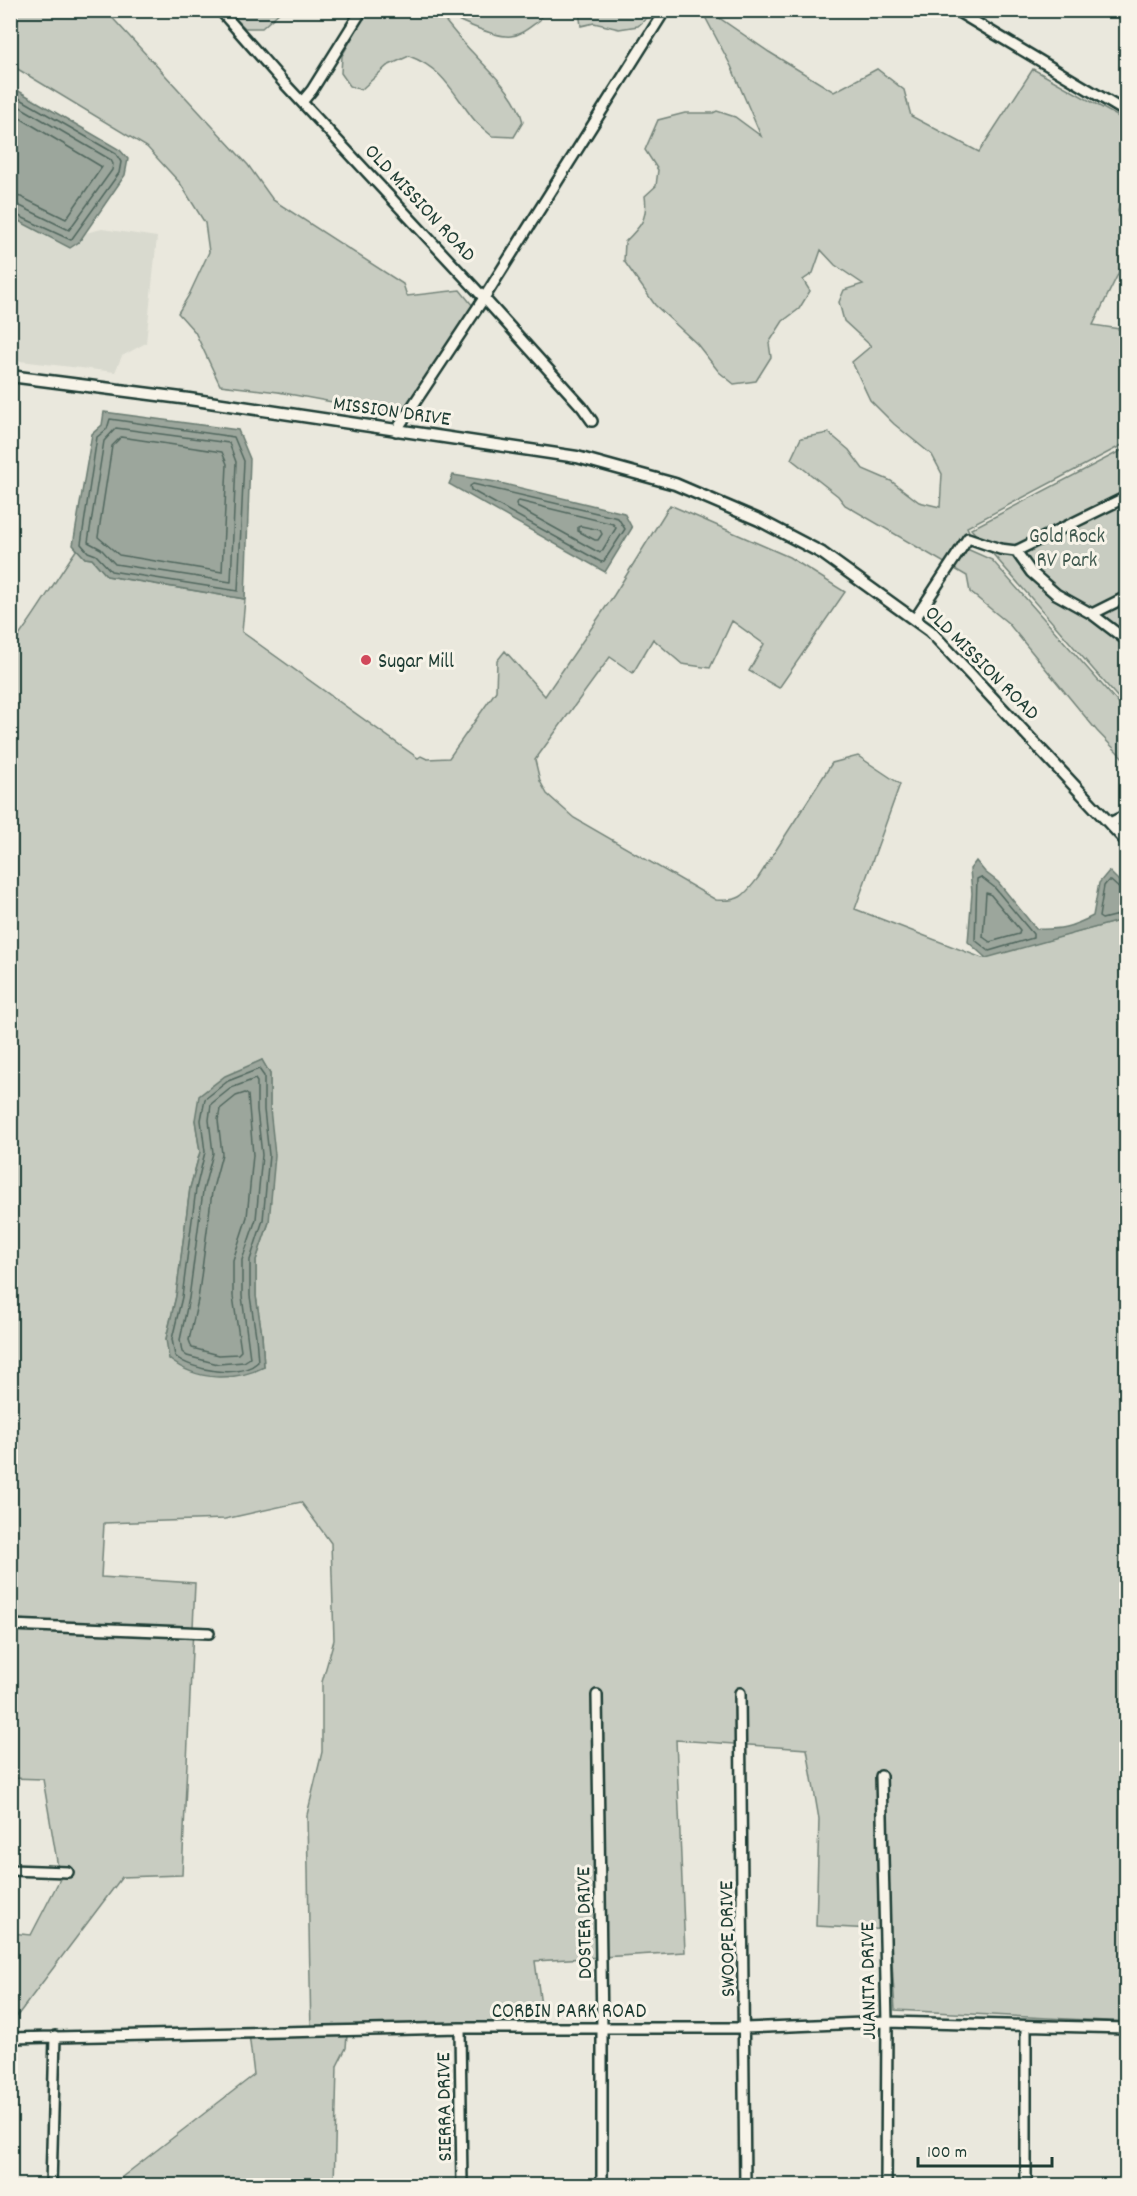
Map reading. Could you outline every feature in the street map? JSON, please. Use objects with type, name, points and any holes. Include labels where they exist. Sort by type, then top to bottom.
[{"type":"street","name":"OLD MISSION ROAD","points":[[220,10],[484,298],[582,407],[592,422]]},
{"type":"street","points":[[302,102],[363,10]]},
{"type":"street","points":[[396,431],[484,298],[665,10]]},
{"type":"street","points":[[955,10],[1126,112]]},
{"type":"street","name":"MISSION DRIVE","points":[[10,376],[189,399],[577,457],[675,484],[759,520]]},
{"type":"street","points":[[915,620],[968,538],[999,549],[1016,551],[1126,497]]},
{"type":"street","name":"OLD MISSION ROAD","points":[[759,520],[822,553],[930,631],[1126,841]]},
{"type":"street","points":[[1016,551],[1031,572],[1056,594],[1092,614],[1126,640]]},
{"type":"street","points":[[1092,614],[1126,597]]},
{"type":"street","points":[[1110,823],[1126,815]]},
{"type":"street","points":[[10,1625],[209,1633]]},
{"type":"street","name":"SWOOPE DRIVE","points":[[740,1693],[745,2186]]},
{"type":"street","name":"DOSTER DRIVE","points":[[597,1695],[603,2028],[602,2186]]},
{"type":"street","name":"JUANITA DRIVE","points":[[881,1776],[887,2022],[886,2186]]},
{"type":"street","points":[[10,1870],[68,1872]]},
{"type":"street","name":"CORBIN PARK ROAD","points":[[10,2038],[460,2028],[745,2028],[887,2022],[1126,2028]]},
{"type":"street","points":[[1026,2026],[1026,2186]]},
{"type":"street","name":"SIERRA DRIVE","points":[[460,2028],[462,2186]]},
{"type":"street","points":[[51,2186],[55,2036]]},
{"type":"shaded area","points":[[10,217],[70,247],[79,242],[85,233],[102,229],[157,237],[146,343],[122,356],[115,372],[11,360]]},
{"type":"green space","points":[[579,10],[651,11],[650,15],[638,26],[619,29],[594,23],[581,26]]},
{"type":"green space","points":[[10,11],[106,11],[248,165],[273,200],[403,284],[407,296],[460,290],[473,306],[408,416],[278,392],[220,385],[195,332],[178,313],[209,252],[205,223],[180,183],[147,147],[11,65]]},
{"type":"green space","points":[[228,11],[281,11],[262,28],[245,28]]},
{"type":"green space","points":[[356,11],[437,11],[464,44],[503,85],[515,103],[523,122],[514,137],[492,136],[474,120],[438,74],[409,56],[387,66],[361,90],[350,86],[341,73],[342,56],[356,31]]},
{"type":"green space","points":[[440,11],[542,11],[540,20],[523,32],[504,36],[464,23]]},
{"type":"green space","points":[[702,11],[709,11],[834,92],[877,69],[904,90],[911,116],[979,152],[1033,69],[1126,121],[1126,185],[1118,211],[1126,238],[1126,258],[1093,325],[1126,330],[1126,443],[967,527],[971,536],[967,549],[992,560],[1126,712],[1126,761],[1097,731],[1008,623],[970,592],[967,576],[845,505],[838,496],[791,459],[801,438],[829,433],[849,450],[863,469],[891,481],[919,502],[940,507],[942,474],[932,455],[894,424],[870,400],[852,362],[871,346],[844,321],[839,302],[844,290],[863,284],[835,265],[821,250],[813,273],[803,280],[810,291],[799,309],[783,321],[769,343],[771,357],[756,381],[734,384],[719,372],[697,344],[655,305],[624,261],[625,242],[642,222],[645,196],[656,186],[658,170],[645,150],[658,120],[685,113],[717,111],[735,117],[761,136],[731,66]]},
{"type":"green space","name":"Gold Rock RV Park","points":[[1126,448],[1126,707],[971,529]]},
{"type":"green space","points":[[670,505],[789,557],[845,592],[779,688],[749,671],[764,644],[732,621],[710,668],[682,664],[653,639],[633,673],[610,657],[535,760],[540,781],[547,794],[574,818],[716,900],[736,899],[745,893],[758,878],[832,763],[858,756],[900,784],[855,909],[982,958],[1126,919],[1126,2022],[895,2010],[890,1930],[816,1926],[819,1819],[807,1749],[676,1740],[685,1952],[535,1961],[544,2028],[347,2035],[346,2048],[337,2066],[334,2185],[122,2185],[122,2177],[254,2075],[249,2034],[311,2035],[307,1815],[322,1752],[322,1682],[334,1640],[331,1543],[301,1502],[225,1519],[104,1523],[101,1577],[195,1583],[182,1875],[122,1877],[11,2024],[11,1933],[31,1935],[60,1879],[43,1779],[10,1778],[10,648],[77,549],[85,558],[92,559],[107,576],[245,599],[242,632],[418,758],[421,756],[427,759],[449,758],[496,691],[497,661],[505,651],[545,696],[614,595]],"holes":[[[262,1060],[270,1074],[269,1222],[256,1260],[256,1296],[264,1367],[166,1339],[176,1296],[190,1188],[200,1152],[195,1120],[248,1067]]]},
{"type":"water","points":[[10,86],[120,150],[128,159],[125,175],[79,242],[70,248],[11,217]]},
{"type":"water","points":[[104,412],[238,430],[250,459],[245,599],[107,576],[92,559],[85,558],[73,545],[92,434],[102,425]]},
{"type":"water","points":[[453,475],[496,482],[624,513],[632,528],[605,572],[449,484]]},
{"type":"water","points":[[976,861],[998,882],[1036,929],[1066,927],[1093,916],[1099,883],[1109,871],[1126,888],[1126,919],[986,958],[968,942],[972,893],[970,869]]},
{"type":"water","points":[[262,1060],[270,1074],[270,1109],[275,1155],[269,1222],[256,1260],[256,1296],[264,1367],[228,1377],[203,1375],[191,1372],[169,1359],[166,1339],[176,1296],[190,1188],[200,1152],[195,1120],[199,1096],[225,1076]]},
{"type":"place","name":"Sugar Mill","points":[[366,660]]}]
